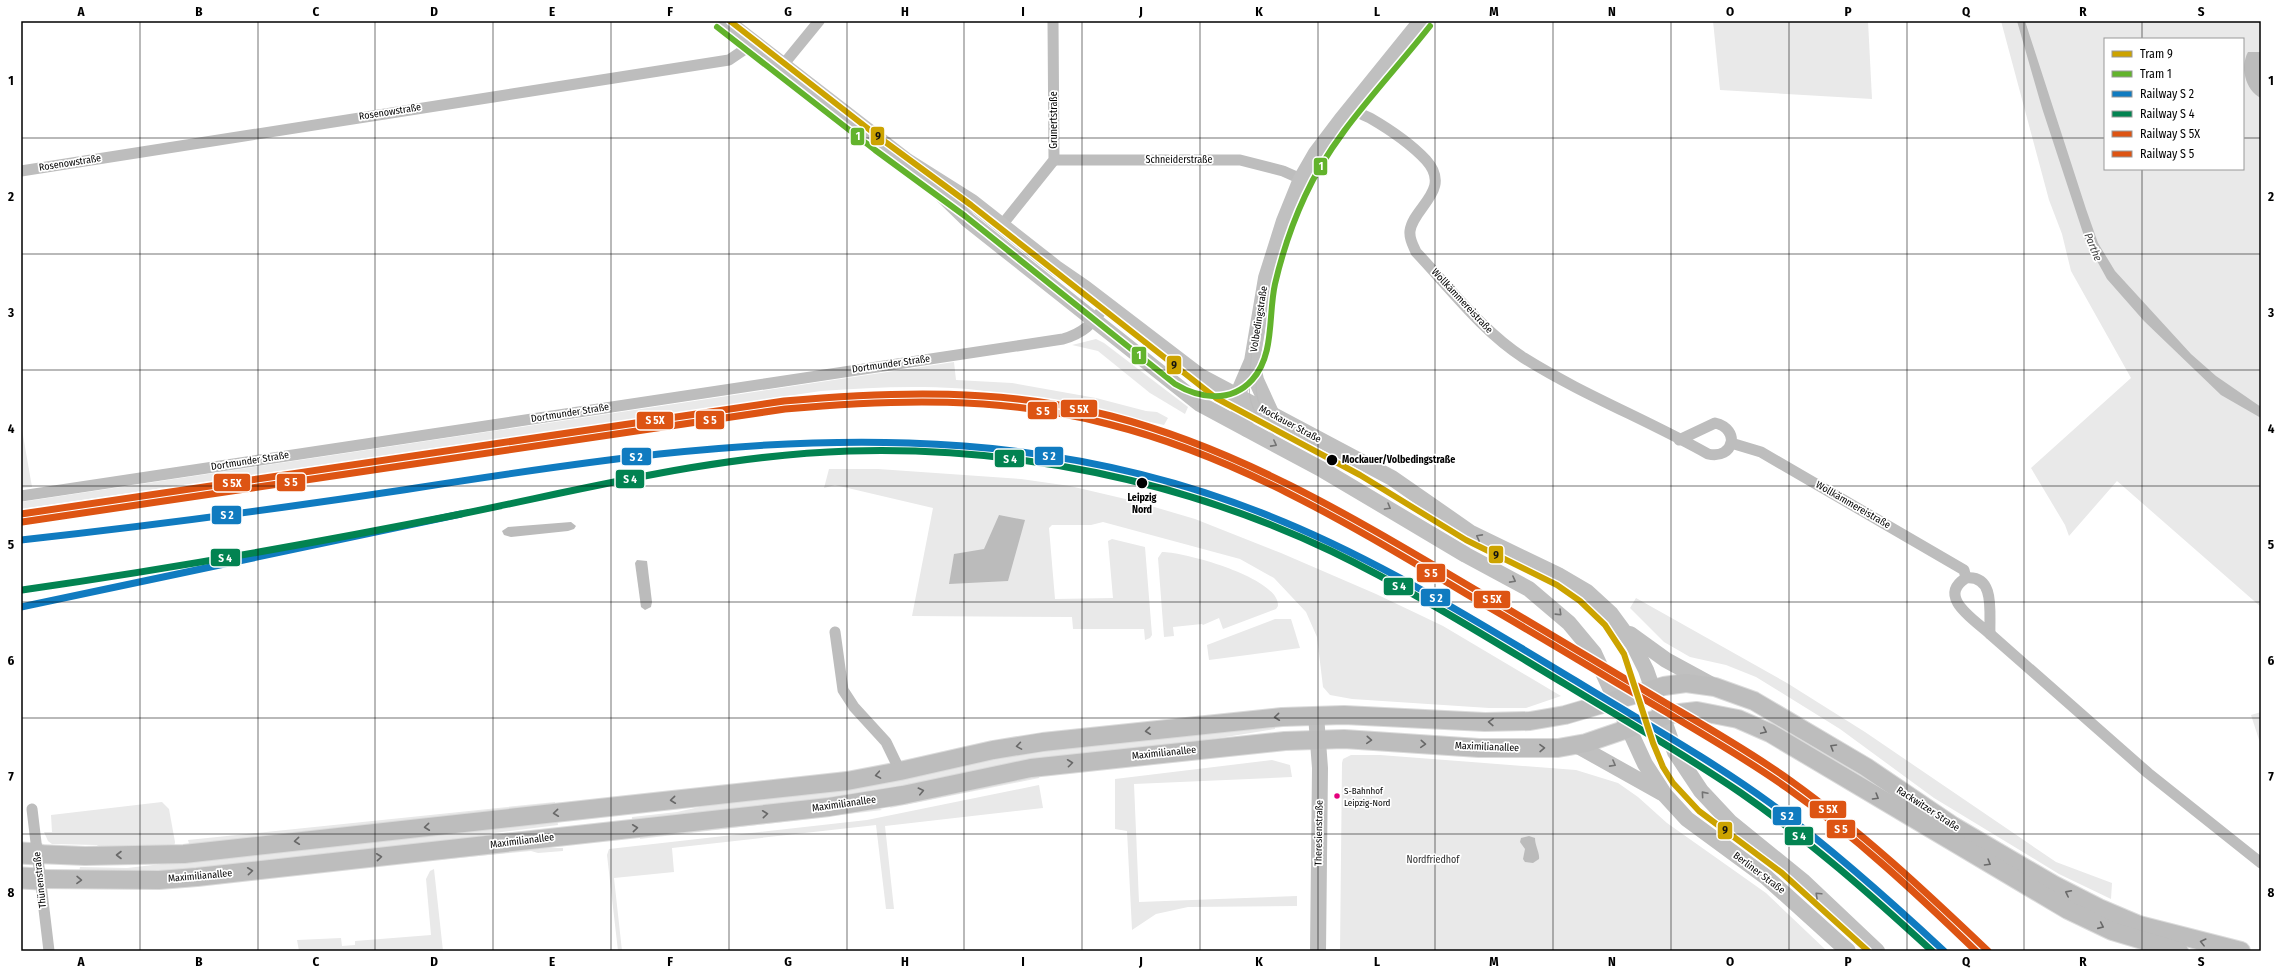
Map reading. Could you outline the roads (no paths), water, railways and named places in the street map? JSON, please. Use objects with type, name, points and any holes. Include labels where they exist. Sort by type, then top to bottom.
[{"type":"main road","name":"Mockauer Straße","points":[[726,21],[908,161],[972,202],[1056,268],[1107,304],[1200,376],[1392,478],[1471,533],[1539,566],[1587,592],[1611,614],[1624,630],[1640,657],[1661,717]]},
{"type":"main road","name":"Volbedingstraße","points":[[1237,396],[1252,361],[1266,278],[1284,221],[1301,178],[1316,153],[1421,21]]},
{"type":"main road","name":"Mockauer Straße","points":[[908,161],[968,220],[1192,397],[1209,409],[1323,470],[1466,555],[1529,588],[1570,623],[1591,649],[1603,670]]},
{"type":"main road","points":[[1252,361],[1256,380],[1272,415]]},
{"type":"main road","points":[[1192,397],[1237,396],[1239,411],[1247,429]]},
{"type":"main road","points":[[1624,630],[1666,660],[1720,688]]},
{"type":"main road","name":"Berliner Straße","points":[[1603,670],[1645,764],[1665,795],[1687,819],[1766,877],[1848,951]]},
{"type":"main road","name":"Rackwitzer Straße","points":[[1617,699],[1652,689],[1686,683],[1720,688],[1754,701],[1866,768],[1953,826],[2054,886],[2092,905],[2139,925],[2241,951]]},
{"type":"main road","points":[[29,853],[85,856],[184,854],[795,787],[900,771],[993,750],[1043,742],[1247,720],[1316,715],[1388,716],[1505,722],[1530,721],[1565,715],[1617,699]]},
{"type":"main road","name":"Rackwitzer Straße","points":[[1661,717],[1697,711],[1728,716],[1770,733],[2068,910],[2112,931],[2179,951]]},
{"type":"main road","name":"Theresienstraße","points":[[1316,715],[1320,776],[1318,951]]},
{"type":"main road","name":"Berliner Straße","points":[[1661,717],[1675,752],[1691,778],[1730,822],[1804,882],[1877,951]]},
{"type":"main road","name":"Maximilianallee","points":[[30,878],[159,880],[280,868],[843,805],[903,795],[1004,773],[1067,763],[1318,739],[1373,740],[1479,748],[1558,748],[1578,746],[1661,717]]},
{"type":"main road","points":[[1578,746],[1665,795]]},
{"type":"street","points":[[783,65],[820,21]]},
{"type":"street","name":"Grunertstraße","points":[[1002,225],[1054,160],[1053,21]]},
{"type":"street","name":"Rosenowstraße","points":[[21,170],[729,60],[754,43]]},
{"type":"street","name":"Wollkämmereistraße","points":[[1351,108],[1414,149],[1427,162],[1434,177],[1434,189],[1413,224],[1410,231],[1411,241],[1416,252],[1495,336],[1531,362],[1600,400],[1679,440],[1715,456],[1726,451],[1731,443],[1761,452],[1964,570],[1966,578]]},
{"type":"street","name":"Schneiderstraße","points":[[1054,160],[1240,160],[1283,171],[1301,178]]},
{"type":"street","name":"Dortmunder Straße","points":[[21,496],[1051,341],[1078,334],[1087,329],[1107,304]]},
{"type":"street","points":[[1679,440],[1715,423],[1728,429],[1731,435],[1731,443]]},
{"type":"street","points":[[1990,634],[1989,593],[1981,580],[1966,578],[1956,589],[1954,597],[1957,604],[1990,634],[2148,773],[2261,864]]},
{"type":"street","points":[[835,632],[843,690],[854,707],[886,742],[900,771]]},
{"type":"street","name":"Thünenstraße","points":[[32,808],[29,853],[30,878],[49,951]]},
{"type":"water","name":"Parthe","points":[[2017,21],[2025,21],[2098,243],[2115,271],[2191,354],[2216,376],[2261,407],[2261,418],[2221,395],[2144,321],[2107,279],[2085,239],[2042,108]]},
{"type":"water","points":[[2248,52],[2261,52],[2261,98],[2251,90],[2244,71],[2244,64]]},
{"type":"water","points":[[999,515],[1025,520],[1008,581],[949,584],[954,554],[984,549]]},
{"type":"water","points":[[571,522],[576,526],[574,529],[568,531],[511,537],[504,535],[502,531],[508,527]]},
{"type":"water","points":[[637,560],[647,561],[652,602],[651,607],[645,610],[641,607],[635,563]]},
{"type":"water","points":[[1529,836],[1535,838],[1539,854],[1539,859],[1533,863],[1525,862],[1523,859],[1525,849],[1520,842],[1521,838]]},
{"type":"tram line","name":"9","points":[[730,21],[884,141],[971,205],[1216,398],[1360,475],[1466,540],[1557,585],[1580,601],[1605,625],[1624,654],[1653,743],[1663,767],[1673,783],[1699,811],[1782,873],[1868,951]]},
{"type":"tram line","name":"1","points":[[717,27],[875,150],[965,216],[1175,384],[1195,393],[1215,396],[1235,392],[1244,387],[1252,380],[1259,370],[1268,347],[1275,284],[1284,250],[1305,196],[1331,150],[1346,129],[1430,26]]},
{"type":"tram line","points":[[1252,347],[1249,388],[1250,398],[1258,418],[1279,440]]},
{"type":"tram line","points":[[1257,363],[1256,387],[1260,405],[1270,420],[1286,436]]},
{"type":"place","name":"Mockauer/Volbedingstraße","points":[[1332,460]]},
{"type":"place","name":"Leipzig Nord","points":[[1142,483]]},
{"type":"place","name":"S-Bahnhof Leipzig-Nord","points":[[1337,796]]},
{"type":"park label","name":"Nordfriedhof","points":[[1433,860]]}]
